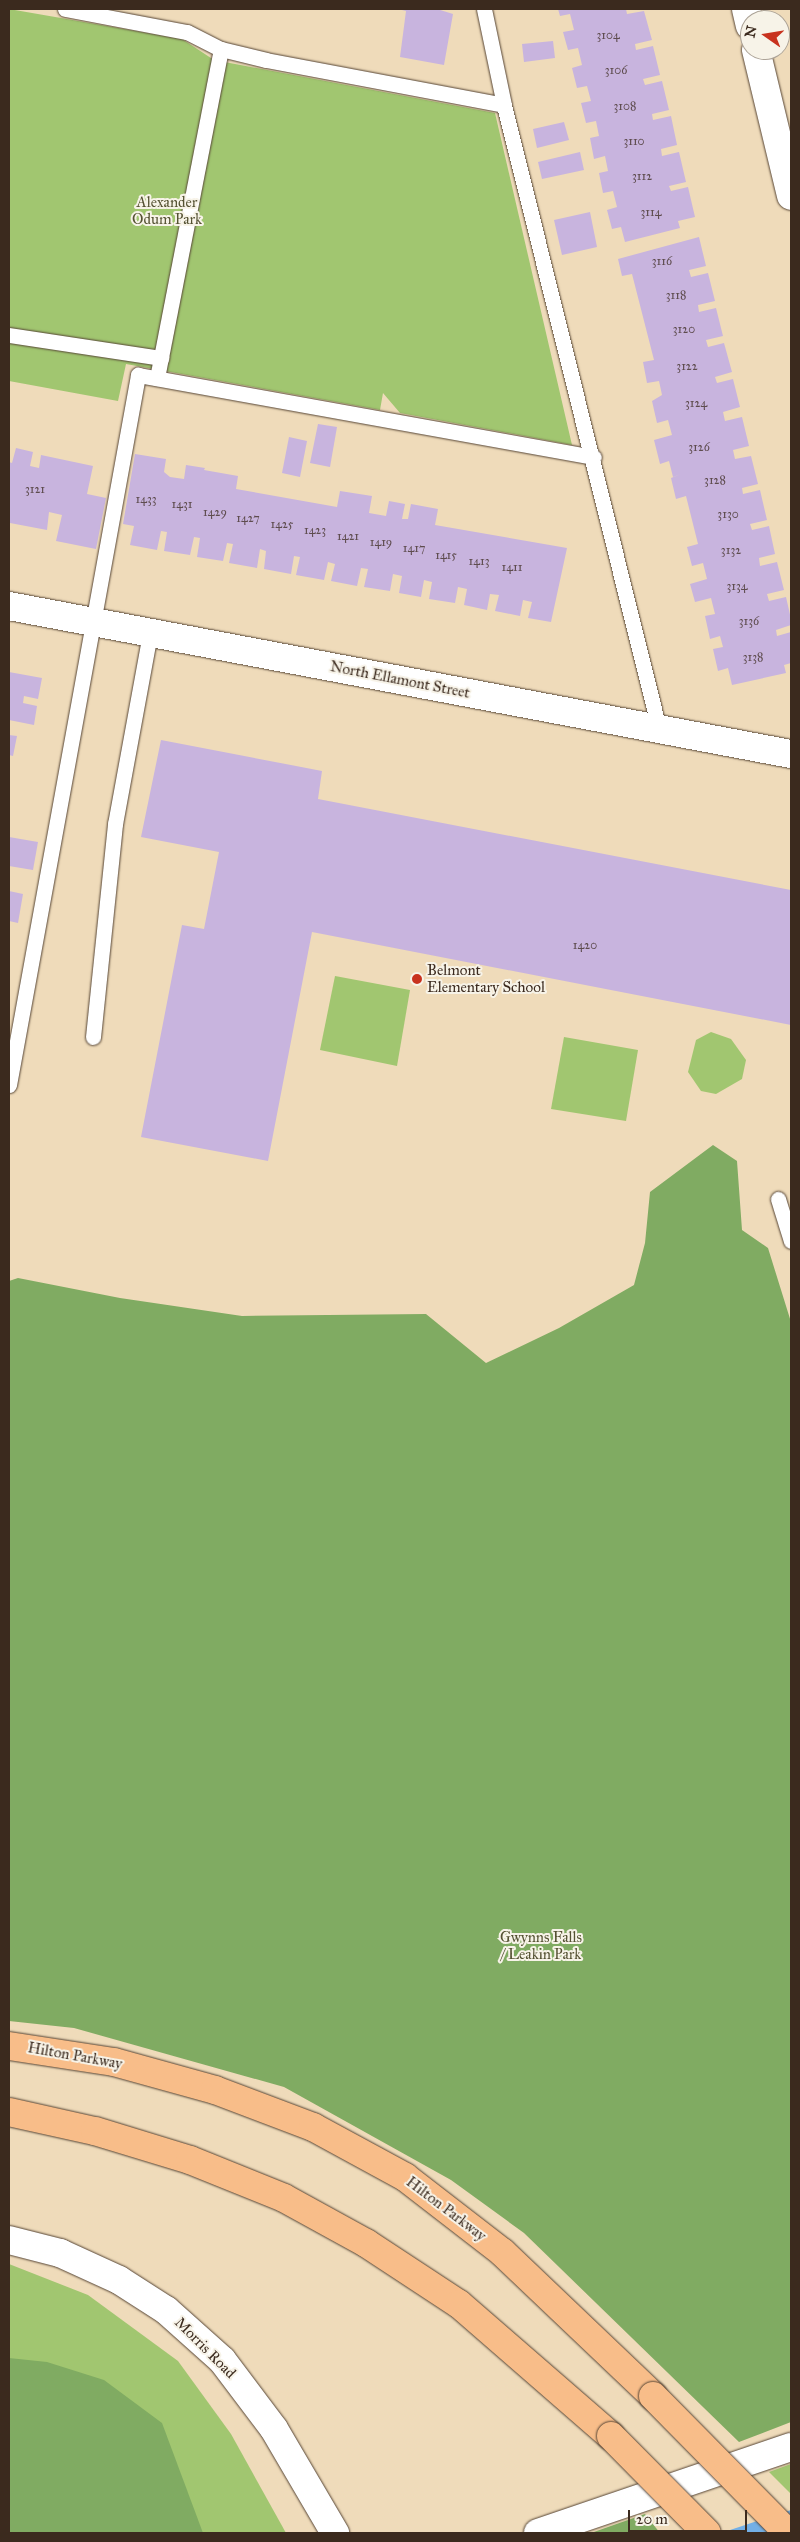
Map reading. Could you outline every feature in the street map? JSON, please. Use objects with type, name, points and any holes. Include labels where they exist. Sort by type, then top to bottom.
[{"type":"main road","name":"Hilton Parkway","points":[[9,2046],[114,2062],[215,2090],[313,2127],[405,2177],[502,2252],[653,2396],[788,2533]]},
{"type":"main road","points":[[9,2112],[95,2131],[190,2160],[292,2202],[366,2243],[459,2304],[612,2436],[707,2533]]},
{"type":"street","points":[[758,60],[791,196]]},
{"type":"street","name":"North Ellamont Street","points":[[9,606],[791,754]]},
{"type":"street","name":"Morris Road","points":[[9,2240],[60,2253],[119,2280],[166,2310],[222,2360],[274,2429],[335,2533]]},
{"type":"street","points":[[538,2533],[791,2447]]},
{"type":"lane","points":[[65,9],[188,32],[221,49],[504,105]]},
{"type":"lane","points":[[484,9],[504,105],[594,457],[659,729]]},
{"type":"lane","points":[[157,378],[221,49]]},
{"type":"lane","points":[[9,335],[161,358]]},
{"type":"lane","points":[[9,1085],[138,375],[594,457]]},
{"type":"lane","points":[[94,1037],[115,824],[150,633]]},
{"type":"lane","points":[[778,1199],[791,1242]]},
{"type":"green space","name":"Alexander Odum Park","points":[[9,9],[182,39],[214,60],[495,113],[572,445],[400,413],[383,393],[380,410],[126,364],[118,401],[9,381]]},
{"type":"green space","points":[[335,976],[410,990],[397,1066],[320,1050]]},
{"type":"green space","points":[[711,1032],[731,1039],[746,1060],[742,1079],[716,1094],[701,1091],[688,1072],[696,1040]]},
{"type":"green space","points":[[564,1037],[638,1050],[626,1121],[551,1109]]},
{"type":"green space","name":"Gwynns Falls / Leakin Park","points":[[713,1145],[737,1161],[742,1230],[768,1248],[791,1322],[791,2422],[739,2442],[524,2233],[451,2180],[284,2087],[74,2028],[9,2021],[9,1281],[18,1278],[120,1298],[242,1316],[426,1314],[486,1363],[559,1328],[634,1285],[645,1243],[650,1192]]},
{"type":"green space","points":[[9,2264],[88,2295],[178,2361],[231,2434],[286,2533],[9,2533]]},
{"type":"green space","points":[[9,2358],[47,2362],[104,2380],[162,2423],[203,2533],[9,2533]]},
{"type":"green space","points":[[791,2464],[791,2494],[769,2472]]},
{"type":"green space","points":[[645,2514],[660,2533],[591,2533]]},
{"type":"water","points":[[791,2510],[791,2533],[721,2533]]},
{"type":"building","points":[[398,9],[437,9],[453,14],[444,65],[400,57],[406,11]]},
{"type":"building","points":[[558,9],[626,9],[627,14],[644,11],[652,40],[635,44],[636,50],[653,46],[660,75],[643,79],[645,85],[662,81],[669,110],[652,114],[653,120],[671,116],[677,145],[661,149],[662,156],[679,152],[686,182],[669,186],[671,191],[688,187],[695,217],[678,221],[680,228],[625,242],[621,227],[612,229],[607,210],[617,207],[613,191],[603,193],[599,173],[608,171],[605,156],[594,159],[590,138],[599,136],[596,121],[586,123],[581,103],[591,101],[587,86],[577,88],[572,68],[582,65],[578,48],[568,50],[563,32],[574,30],[570,14],[560,16]]},
{"type":"building","points":[[553,41],[555,58],[524,62],[522,44]]},
{"type":"building","points":[[564,122],[569,140],[537,148],[533,129]]},
{"type":"building","points":[[580,152],[584,170],[542,179],[538,162]]},
{"type":"building","points":[[590,212],[597,247],[562,255],[554,220]]},
{"type":"building","points":[[699,237],[706,266],[689,270],[691,277],[708,273],[715,301],[698,305],[699,312],[716,308],[723,336],[706,340],[708,347],[724,343],[732,372],[715,377],[717,383],[733,379],[740,407],[723,412],[725,421],[742,417],[749,446],[733,450],[735,459],[751,456],[758,484],[742,488],[743,494],[760,490],[767,520],[750,524],[752,530],[769,526],[775,554],[759,558],[760,566],[777,562],[784,590],[767,594],[769,601],[786,597],[791,619],[791,625],[776,630],[777,636],[791,632],[791,663],[784,665],[786,673],[732,685],[728,668],[718,671],[713,649],[723,647],[720,636],[710,639],[705,616],[715,614],[711,598],[695,602],[690,584],[707,579],[703,563],[692,566],[687,547],[698,544],[686,496],[676,499],[671,478],[681,474],[673,477],[669,461],[660,464],[654,440],[672,435],[668,420],[657,423],[652,401],[662,395],[659,381],[647,383],[643,362],[654,360],[632,274],[622,276],[618,259]]},
{"type":"building","points":[[318,424],[337,427],[330,467],[310,463]]},
{"type":"building","points":[[289,437],[307,441],[300,477],[282,473]]},
{"type":"building","points":[[16,448],[33,452],[30,466],[39,468],[41,455],[93,466],[87,494],[106,498],[96,549],[56,541],[62,515],[49,512],[47,530],[10,523],[9,462],[12,463]]},
{"type":"building","points":[[135,454],[166,459],[164,472],[170,477],[184,479],[186,465],[205,468],[204,470],[238,476],[236,489],[337,507],[340,491],[372,496],[369,513],[386,516],[389,501],[405,504],[402,519],[408,519],[411,504],[438,509],[435,525],[567,548],[551,622],[528,618],[532,602],[523,600],[520,616],[495,611],[499,595],[490,594],[487,610],[464,605],[467,589],[458,587],[455,603],[429,599],[432,582],[424,580],[421,597],[399,593],[402,576],[393,574],[390,591],[364,587],[368,569],[361,568],[357,586],[331,581],[335,564],[328,562],[324,580],[296,575],[300,557],[294,556],[291,574],[264,569],[266,551],[260,549],[257,568],[229,563],[233,544],[227,543],[223,561],[197,557],[200,538],[194,537],[190,555],[164,551],[167,532],[161,531],[157,550],[130,545],[134,526],[123,524]]},
{"type":"building","points":[[9,672],[42,678],[38,699],[24,696],[23,703],[37,706],[34,725],[9,720]]},
{"type":"building","points":[[9,735],[17,736],[13,756],[9,755]]},
{"type":"building","points":[[161,740],[322,771],[318,799],[791,890],[791,1025],[312,932],[268,1161],[141,1137],[182,925],[204,929],[219,852],[141,837]]},
{"type":"building","points":[[9,837],[38,842],[33,870],[9,866]]},
{"type":"building","points":[[9,891],[23,894],[18,923],[9,921]]},
{"type":"place","name":"Belmont Elementary School","points":[[417,979]]}]
